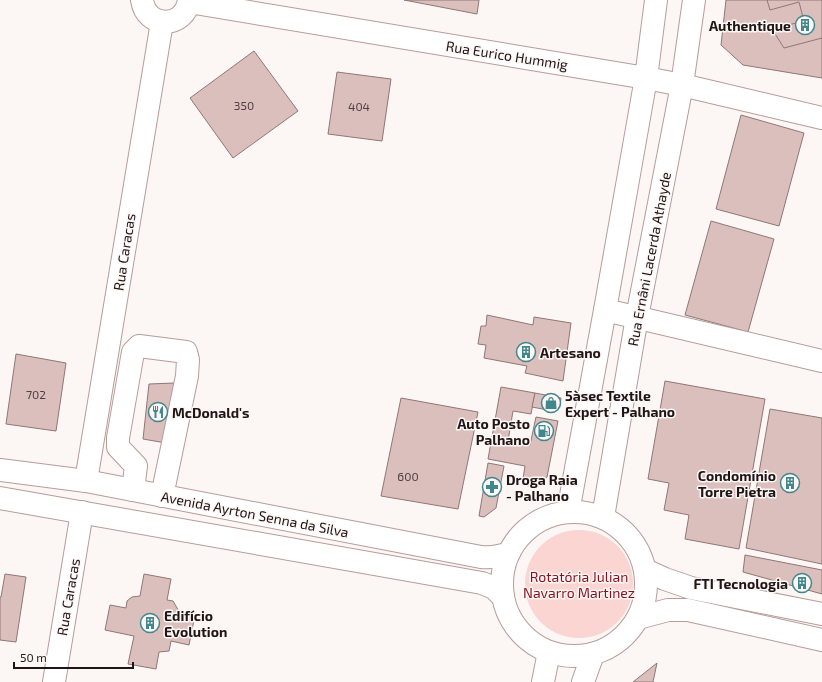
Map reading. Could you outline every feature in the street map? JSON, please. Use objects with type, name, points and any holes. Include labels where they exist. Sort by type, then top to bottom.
[{"type":"street","points":[[142,0],[144,9],[148,15],[162,22],[176,20],[187,9],[189,1]]},
{"type":"street","points":[[568,512],[646,78],[656,0]]},
{"type":"street","name":"Rua Ernâni Lacerda Athayde","points":[[603,517],[637,317],[682,85],[694,0]]},
{"type":"street","name":"Rua Eurico Hummig","points":[[189,1],[646,78],[822,118]]},
{"type":"street","name":"Rua Caracas","points":[[86,481],[162,22]]},
{"type":"street","points":[[605,310],[822,361]]},
{"type":"street","points":[[133,490],[136,466],[118,447],[118,438],[133,352],[139,346],[186,352],[188,360],[186,376],[162,496]]},
{"type":"street","name":"Avenida Ayrton Senna da Silva","points":[[0,470],[86,481],[481,557],[493,558],[509,552]]},
{"type":"street","name":"Avenida Ayrton Senna da Silva","points":[[0,498],[482,583],[494,588],[503,597]]},
{"type":"street","name":"Rua Caracas","points":[[54,682],[82,512]]},
{"type":"street","points":[[580,512],[603,517],[626,533],[635,544],[641,556],[645,570],[646,582],[646,595],[643,606],[632,628],[619,641],[604,650],[593,654],[571,657],[549,652],[527,640],[519,631],[506,609],[503,597],[502,574],[509,552],[523,532],[533,524],[555,514],[580,512]]},
{"type":"street","points":[[645,570],[691,588],[822,614]]},
{"type":"street","points":[[638,618],[668,610],[688,610],[822,640]]},
{"type":"street","points":[[543,682],[549,652]]},
{"type":"street","points":[[583,682],[593,654]]},
{"type":"green space","name":"Rotatória Julian Navarro Martinez","points":[[579,530],[589,531],[609,539],[617,546],[624,554],[632,574],[632,594],[624,614],[617,622],[609,629],[589,637],[579,638],[569,637],[549,629],[541,622],[534,614],[526,594],[525,584],[526,574],[534,554],[541,546],[549,539],[569,531]]},
{"type":"building","points":[[404,0],[479,0],[477,14]]},
{"type":"building","points":[[726,0],[822,0],[822,78],[743,65],[721,45]]},
{"type":"building","name":"Authentique","points":[[767,0],[822,0],[822,38],[784,48],[772,29],[804,21],[799,2],[770,10]]},
{"type":"building","points":[[254,51],[298,111],[233,158],[190,98]]},
{"type":"building","points":[[337,72],[391,79],[382,141],[328,134]]},
{"type":"building","points":[[741,115],[804,133],[779,226],[716,209]]},
{"type":"building","points":[[711,221],[774,239],[748,332],[685,315]]},
{"type":"building","name":"Artesano","points":[[487,315],[533,325],[534,317],[571,323],[563,381],[525,373],[527,366],[484,358],[486,345],[478,344],[481,326],[486,326]]},
{"type":"building","points":[[16,354],[66,363],[56,431],[6,424]]},
{"type":"building","points":[[665,381],[765,399],[739,549],[685,539],[689,515],[664,510],[669,483],[648,479]]},
{"type":"building","name":"McDonald's","points":[[175,383],[166,443],[143,439],[149,384]]},
{"type":"building","name":"Auto Posto Palhano","points":[[501,387],[535,393],[531,414],[513,411],[508,441],[530,445],[536,417],[558,421],[547,477],[538,487],[522,485],[525,466],[488,459]]},
{"type":"building","points":[[535,393],[561,398],[560,406],[553,411],[532,407]]},
{"type":"building","points":[[401,398],[478,412],[458,509],[381,496]]},
{"type":"building","name":"Condomínio Torre Pietra","points":[[770,409],[822,418],[822,564],[746,548]]},
{"type":"building","name":"Droga Raia - Palhano","points":[[488,463],[504,466],[496,508],[484,517],[479,516]]},
{"type":"building","name":"FTI Tecnologia","points":[[745,555],[822,570],[822,594],[743,572]]},
{"type":"building","points":[[5,574],[26,577],[16,642],[0,640],[0,597]]},
{"type":"building","name":"Edifício Evolution","points":[[144,574],[171,579],[167,600],[173,601],[180,613],[195,615],[189,645],[171,641],[169,651],[159,652],[156,669],[128,664],[134,636],[105,630],[110,605],[126,608],[127,601],[132,597],[140,596]]},
{"type":"building","points":[[657,663],[653,682],[633,682]]},
{"type":"place","name":"Authentique","points":[[805,25]]},
{"type":"place","name":"Artesano","points":[[526,352]]},
{"type":"place","name":"5àsec Textile Expert - Palhano","points":[[551,403]]},
{"type":"place","name":"McDonald's","points":[[158,412]]},
{"type":"place","name":"Auto Posto Palhano","points":[[544,431]]},
{"type":"place","name":"Condomínio Torre Pietra","points":[[790,483]]},
{"type":"place","name":"Droga Raia - Palhano","points":[[492,487]]},
{"type":"place","name":"FTI Tecnologia","points":[[802,583]]},
{"type":"place","name":"Edifício Evolution","points":[[150,623]]}]
